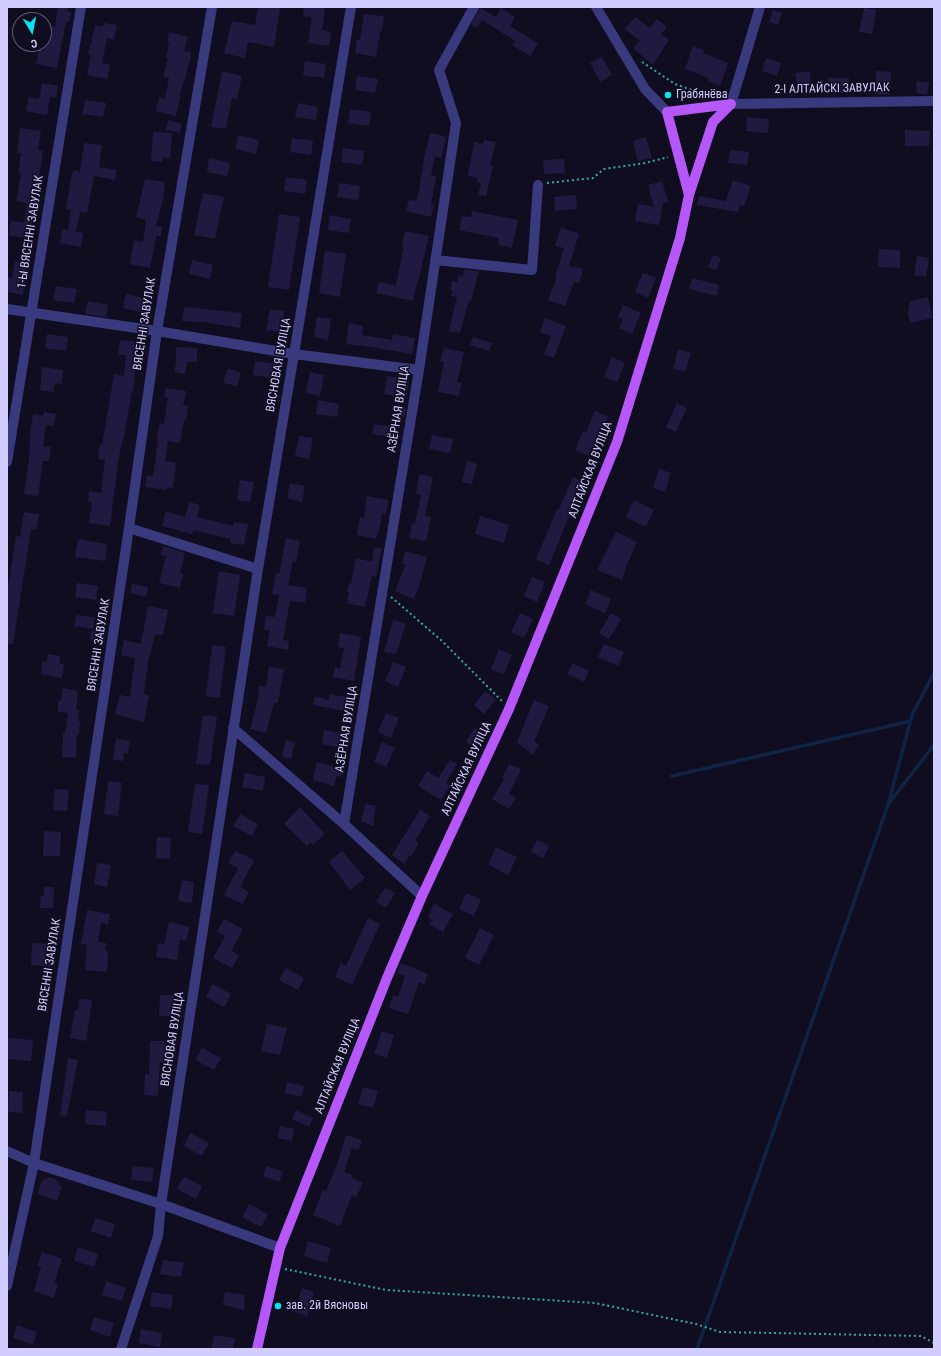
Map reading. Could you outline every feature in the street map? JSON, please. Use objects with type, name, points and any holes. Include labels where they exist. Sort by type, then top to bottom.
[{"type":"main road","points":[[667,112],[731,104]]},
{"type":"main road","name":"АЛТАЙСКАЯ ВУЛІЦА","points":[[257,1349],[280,1248],[358,1051],[422,896],[510,709],[617,442],[680,238],[689,195],[713,122],[731,104]]},
{"type":"main road","name":"АЛТАЙСКАЯ ВУЛІЦА","points":[[667,112],[689,195]]},
{"type":"street","name":"1-Ы ВЯСЕННІ ЗАВУЛАК","points":[[7,462],[81,7]]},
{"type":"street","name":"ВЯСЕННІ ЗАВУЛАК","points":[[7,1286],[34,1163],[130,528],[157,331],[212,7]]},
{"type":"street","name":"ВЯСНОВАЯ ВУЛІЦА","points":[[121,1349],[158,1236],[161,1204],[233,728],[351,7]]},
{"type":"street","name":"АЗЁРНАЯ ВУЛІЦА","points":[[344,824],[419,370],[456,123],[439,70],[474,7]]},
{"type":"street","name":"АЛТАЙСКАЯ ВУЛІЦА","points":[[596,7],[645,89],[667,112]]},
{"type":"street","points":[[731,104],[760,7]]},
{"type":"street","name":"2-І АЛТАЙСКІ ЗАВУЛАК","points":[[731,104],[934,101]]},
{"type":"street","points":[[436,260],[532,270],[538,185]]},
{"type":"street","points":[[7,310],[157,331],[294,354],[419,370]]},
{"type":"street","points":[[130,528],[258,569]]},
{"type":"street","points":[[233,728],[344,824],[422,896]]},
{"type":"street","points":[[7,1151],[34,1163],[161,1204],[280,1248]]},
{"type":"path","points":[[640,59],[644,65],[675,84],[710,96]]},
{"type":"path","points":[[538,185],[550,182],[594,178],[604,169],[645,163],[678,154]]},
{"type":"path","points":[[383,590],[441,640],[510,709]]},
{"type":"path","points":[[276,1267],[386,1290],[594,1302],[696,1324],[720,1332],[921,1336],[934,1343]]},
{"type":"building","points":[[58,7],[67,7],[67,11],[71,12],[69,22],[66,22],[57,68],[36,64],[39,52],[52,52],[52,26],[55,27]]},
{"type":"building","points":[[258,7],[280,8],[274,47],[248,42],[245,58],[224,53],[232,21],[255,25]]},
{"type":"building","points":[[304,7],[325,7],[322,30],[331,32],[329,46],[308,43],[312,17],[303,16]]},
{"type":"building","points":[[480,8],[496,17],[501,8],[515,17],[510,26],[538,44],[530,56],[512,45],[515,41],[482,20],[477,28],[471,25]]},
{"type":"building","points":[[864,8],[876,10],[872,34],[859,32]]},
{"type":"building","points":[[773,10],[782,13],[778,25],[769,22]]},
{"type":"building","points":[[364,14],[384,16],[376,57],[355,53],[357,39],[360,40]]},
{"type":"building","points":[[635,17],[650,28],[657,19],[667,27],[661,34],[669,40],[653,65],[633,48],[640,41],[625,29]]},
{"type":"building","points":[[104,23],[117,25],[114,40],[107,38],[102,63],[110,65],[107,79],[87,75],[91,55],[88,54],[95,25],[103,27]]},
{"type":"building","points":[[169,32],[188,37],[184,51],[191,52],[190,62],[184,82],[183,81],[176,116],[156,111],[159,97],[165,99],[169,78],[163,77],[168,58],[166,58],[169,43],[167,42]]},
{"type":"building","points":[[693,46],[704,50],[703,53],[728,63],[720,86],[708,81],[709,78],[685,69]]},
{"type":"building","points":[[602,57],[612,75],[600,82],[590,63]]},
{"type":"building","points":[[766,58],[781,63],[777,76],[762,71]]},
{"type":"building","points":[[305,61],[326,64],[324,78],[303,75]]},
{"type":"building","points":[[222,71],[242,76],[237,99],[232,98],[226,129],[211,127]]},
{"type":"building","points":[[810,71],[811,86],[797,87],[795,73]]},
{"type":"building","points":[[876,71],[891,72],[890,95],[875,94]]},
{"type":"building","points":[[357,76],[378,79],[375,93],[355,90]]},
{"type":"building","points":[[828,78],[849,78],[849,93],[828,93]]},
{"type":"building","points":[[916,82],[929,82],[927,95],[917,93]]},
{"type":"building","points":[[42,83],[58,86],[56,98],[50,97],[47,115],[26,111],[29,97],[39,99]]},
{"type":"building","points":[[85,100],[106,103],[103,117],[82,114]]},
{"type":"building","points":[[298,103],[318,107],[316,120],[295,117]]},
{"type":"building","points":[[350,109],[371,112],[369,126],[348,123]]},
{"type":"building","points":[[747,117],[769,119],[768,133],[746,131]]},
{"type":"building","points":[[168,120],[182,124],[180,133],[166,130]]},
{"type":"building","points":[[20,128],[41,131],[38,150],[43,151],[37,190],[39,191],[30,239],[9,235],[11,221],[24,223],[27,203],[16,201],[21,173],[18,172],[21,153],[17,153]]},
{"type":"building","points":[[905,130],[930,131],[929,146],[905,146]]},
{"type":"building","points":[[153,132],[172,133],[170,158],[163,157],[162,162],[151,161]]},
{"type":"building","points":[[430,133],[446,137],[441,158],[435,156],[431,176],[436,176],[431,205],[434,205],[431,217],[406,211],[409,200],[417,201]]},
{"type":"building","points":[[238,135],[259,140],[256,154],[235,149]]},
{"type":"building","points":[[646,137],[652,158],[638,161],[633,141]]},
{"type":"building","points":[[292,138],[313,141],[311,155],[290,152]]},
{"type":"building","points":[[484,140],[496,142],[490,165],[493,166],[486,196],[478,195],[481,183],[477,182],[477,178],[468,176],[474,142],[483,144]]},
{"type":"building","points":[[84,143],[102,145],[99,167],[117,170],[115,180],[94,176],[87,213],[80,212],[76,232],[83,233],[81,247],[60,243],[62,229],[68,230],[71,210],[66,209],[71,180],[73,170],[80,172]]},
{"type":"building","points":[[343,148],[364,151],[362,165],[341,162]]},
{"type":"building","points":[[730,150],[749,152],[747,165],[728,163]]},
{"type":"building","points":[[209,158],[230,163],[227,176],[207,172]]},
{"type":"building","points":[[564,159],[565,173],[544,174],[543,160]]},
{"type":"building","points":[[286,177],[307,180],[305,194],[284,191]]},
{"type":"building","points":[[145,179],[165,182],[163,198],[156,226],[162,226],[161,236],[156,236],[150,268],[130,264],[134,240],[143,242],[146,220],[136,217]]},
{"type":"building","points":[[733,180],[751,186],[744,206],[740,205],[738,212],[697,205],[699,196],[726,201]]},
{"type":"building","points":[[662,181],[668,202],[663,203],[659,225],[635,221],[638,204],[654,207],[648,185]]},
{"type":"building","points":[[339,183],[360,186],[358,200],[337,197]]},
{"type":"building","points":[[203,193],[224,197],[215,239],[194,235]]},
{"type":"building","points":[[576,195],[577,209],[555,211],[554,197]]},
{"type":"building","points":[[472,211],[518,220],[512,248],[498,245],[499,238],[459,230],[462,216],[471,217]]},
{"type":"building","points":[[279,214],[300,217],[289,290],[268,287]]},
{"type":"building","points":[[330,215],[351,219],[349,233],[328,230]]},
{"type":"building","points":[[561,228],[579,234],[569,266],[583,269],[579,283],[574,282],[565,306],[548,300],[557,277],[555,277],[564,248],[555,246]]},
{"type":"building","points":[[405,231],[429,236],[413,301],[376,293],[379,282],[396,285],[404,245],[402,245]]},
{"type":"building","points":[[879,249],[900,250],[900,268],[878,267]]},
{"type":"building","points":[[325,251],[346,254],[340,297],[319,293]]},
{"type":"building","points":[[713,255],[721,258],[716,270],[708,267]]},
{"type":"building","points":[[917,256],[929,258],[926,277],[914,275]]},
{"type":"building","points":[[192,260],[213,265],[210,279],[189,274]]},
{"type":"building","points":[[15,261],[29,263],[23,295],[7,292],[7,277],[12,278]]},
{"type":"building","points":[[464,270],[479,271],[460,333],[449,331],[457,297],[451,296],[453,291],[450,290],[452,281],[457,282],[459,275],[463,276]]},
{"type":"building","points":[[643,273],[656,278],[648,298],[635,292]]},
{"type":"building","points":[[692,278],[719,285],[717,296],[689,289]]},
{"type":"building","points":[[56,286],[77,289],[74,303],[53,300]]},
{"type":"building","points":[[126,294],[147,299],[144,313],[123,308]]},
{"type":"building","points":[[928,297],[932,318],[910,323],[908,313],[910,301]]},
{"type":"building","points":[[88,301],[108,305],[106,317],[85,314]]},
{"type":"building","points":[[623,305],[641,313],[632,334],[619,328],[623,319],[618,317]]},
{"type":"building","points":[[184,307],[242,313],[240,328],[203,322],[182,321]]},
{"type":"building","points":[[270,309],[284,311],[280,332],[266,330]]},
{"type":"building","points":[[317,317],[331,319],[328,340],[314,337]]},
{"type":"building","points":[[545,318],[566,326],[554,358],[544,354],[551,336],[540,332]]},
{"type":"building","points":[[349,323],[363,326],[362,335],[392,340],[393,334],[415,338],[412,354],[346,344]]},
{"type":"building","points":[[47,334],[68,337],[66,351],[45,348]]},
{"type":"building","points":[[473,337],[492,343],[489,351],[470,345]]},
{"type":"building","points":[[120,340],[139,342],[133,391],[118,462],[110,526],[89,523],[92,502],[88,502],[89,491],[101,493],[105,460],[98,459],[100,445],[102,445],[114,374],[124,376],[126,355],[118,355]]},
{"type":"building","points":[[176,347],[197,348],[197,362],[187,362],[185,374],[174,372],[176,363]]},
{"type":"building","points":[[444,348],[464,352],[457,382],[462,383],[459,396],[438,392],[444,362],[440,361]]},
{"type":"building","points":[[678,349],[691,353],[685,372],[673,369]]},
{"type":"building","points":[[612,357],[625,363],[617,382],[604,377]]},
{"type":"building","points":[[255,361],[276,364],[274,378],[253,375]]},
{"type":"building","points":[[42,367],[63,370],[62,384],[55,383],[53,392],[40,390]]},
{"type":"building","points":[[228,368],[241,373],[237,386],[223,383]]},
{"type":"building","points":[[310,372],[324,375],[320,396],[306,393]]},
{"type":"building","points":[[387,376],[409,380],[406,398],[384,394]]},
{"type":"building","points":[[166,388],[186,391],[183,406],[188,406],[180,443],[168,441],[165,461],[176,463],[173,488],[167,487],[166,490],[145,487],[147,475],[153,476],[158,439],[156,439],[160,423],[164,424],[168,398],[164,397]]},
{"type":"building","points":[[318,400],[339,404],[337,417],[316,414]]},
{"type":"building","points":[[677,403],[687,408],[676,432],[666,427]]},
{"type":"building","points":[[397,406],[406,408],[405,417],[395,415]]},
{"type":"building","points":[[595,411],[608,417],[600,436],[597,435],[588,456],[575,450],[583,431],[586,432]]},
{"type":"building","points":[[44,412],[56,414],[54,426],[46,425],[43,446],[51,447],[49,461],[43,461],[38,496],[24,494],[33,414],[43,416]]},
{"type":"building","points":[[374,424],[394,427],[393,437],[372,434]]},
{"type":"building","points":[[432,435],[453,439],[450,453],[429,449]]},
{"type":"building","points":[[299,436],[313,438],[309,459],[295,456]]},
{"type":"building","points":[[467,461],[477,464],[472,484],[462,482]]},
{"type":"building","points":[[659,469],[671,473],[665,492],[653,488]]},
{"type":"building","points":[[419,474],[433,477],[425,516],[431,517],[426,541],[409,538],[412,523],[415,524],[421,495],[416,494]]},
{"type":"building","points":[[573,477],[585,483],[577,502],[575,502],[549,565],[536,559],[557,509],[559,509]]},
{"type":"building","points":[[240,480],[254,482],[250,502],[237,500]]},
{"type":"building","points":[[290,483],[305,486],[302,502],[287,498]]},
{"type":"building","points":[[367,496],[389,500],[386,514],[382,513],[379,532],[376,539],[357,535],[360,517],[364,518]]},
{"type":"building","points":[[634,500],[654,510],[646,527],[626,517]]},
{"type":"building","points":[[189,502],[200,505],[197,517],[233,526],[234,522],[248,524],[244,545],[230,543],[231,539],[193,530],[192,534],[162,526],[166,511],[185,517]]},
{"type":"building","points":[[24,512],[39,514],[36,530],[31,529],[13,644],[7,644],[7,593],[16,536],[20,537]]},
{"type":"building","points":[[480,516],[509,525],[504,543],[475,534]]},
{"type":"building","points":[[616,532],[637,542],[625,569],[622,580],[597,570]]},
{"type":"building","points":[[286,538],[300,541],[296,562],[293,561],[288,585],[307,588],[305,603],[290,601],[283,640],[289,641],[288,650],[267,646],[270,630],[264,630],[266,616],[275,617],[279,595],[272,594],[276,573],[279,574]]},
{"type":"building","points":[[78,539],[107,544],[105,561],[75,557]]},
{"type":"building","points":[[163,546],[185,553],[180,573],[183,574],[180,588],[159,583],[166,556],[161,555]]},
{"type":"building","points":[[374,547],[382,548],[376,577],[372,576],[365,607],[347,603],[349,592],[347,592],[349,583],[351,584],[356,558],[372,562]]},
{"type":"building","points":[[405,551],[427,557],[414,599],[395,591],[406,564],[402,563]]},
{"type":"building","points":[[219,571],[240,575],[234,616],[213,613]]},
{"type":"building","points":[[532,577],[545,582],[537,602],[524,596]]},
{"type":"building","points":[[77,583],[98,586],[96,600],[75,597]]},
{"type":"building","points":[[132,584],[148,587],[146,597],[130,593]]},
{"type":"building","points":[[591,590],[611,599],[605,613],[585,604]]},
{"type":"building","points":[[148,606],[168,610],[163,635],[155,634],[148,663],[144,694],[149,696],[144,722],[115,714],[120,695],[130,697],[135,658],[121,655],[124,640],[141,644]]},
{"type":"building","points":[[520,613],[533,619],[524,638],[511,632]]},
{"type":"building","points":[[611,613],[621,619],[609,639],[599,633]]},
{"type":"building","points":[[76,615],[95,617],[93,629],[74,626]]},
{"type":"building","points":[[393,620],[406,624],[396,654],[384,652]]},
{"type":"building","points":[[91,631],[106,632],[104,643],[90,641]]},
{"type":"building","points":[[340,633],[361,637],[354,681],[333,677],[335,667],[340,668],[344,648],[338,647]]},
{"type":"building","points":[[604,644],[624,652],[618,666],[598,657]]},
{"type":"building","points":[[212,645],[226,647],[220,698],[206,696]]},
{"type":"building","points":[[499,649],[512,655],[504,674],[491,669]]},
{"type":"building","points":[[48,654],[60,656],[59,663],[64,664],[62,678],[41,674],[43,661],[47,662]]},
{"type":"building","points":[[393,662],[406,667],[398,687],[385,681]]},
{"type":"building","points":[[572,663],[589,671],[584,682],[567,674]]},
{"type":"building","points":[[269,667],[284,669],[278,703],[274,703],[266,733],[250,729],[258,700],[259,686],[266,687]]},
{"type":"building","points":[[63,688],[78,691],[76,710],[79,710],[78,721],[80,721],[79,734],[77,734],[76,758],[62,757],[63,733],[65,733],[68,713],[58,712],[58,701],[61,701]]},
{"type":"building","points":[[485,691],[496,699],[484,714],[474,705]]},
{"type":"building","points":[[330,694],[351,698],[349,712],[313,705],[315,696],[329,700]]},
{"type":"building","points":[[534,700],[549,706],[534,742],[539,744],[533,755],[517,742]]},
{"type":"building","points":[[386,713],[399,718],[391,738],[378,732]]},
{"type":"building","points":[[203,715],[217,717],[210,765],[196,764]]},
{"type":"building","points":[[474,728],[484,733],[475,748],[466,742]]},
{"type":"building","points":[[324,730],[345,734],[343,748],[322,744]]},
{"type":"building","points":[[116,739],[130,741],[128,753],[124,753],[123,761],[113,760]]},
{"type":"building","points":[[286,740],[295,743],[291,759],[282,757]]},
{"type":"building","points":[[382,742],[395,748],[386,767],[374,762]]},
{"type":"building","points":[[450,760],[457,764],[446,783],[450,786],[441,800],[418,786],[427,771],[438,778]]},
{"type":"building","points":[[317,762],[343,769],[341,777],[337,776],[334,786],[313,780]]},
{"type":"building","points":[[509,764],[521,769],[509,794],[516,798],[509,809],[492,799],[504,779],[502,778]]},
{"type":"building","points":[[245,773],[265,777],[263,791],[242,787]]},
{"type":"building","points":[[108,781],[122,783],[118,816],[104,814]]},
{"type":"building","points":[[195,784],[209,785],[202,834],[188,832]]},
{"type":"building","points":[[55,789],[69,790],[67,811],[53,810]]},
{"type":"building","points":[[365,804],[376,806],[373,826],[361,821]]},
{"type":"building","points":[[300,807],[325,834],[313,845],[310,843],[307,846],[284,824]]},
{"type":"building","points":[[420,810],[430,816],[415,841],[419,843],[411,857],[409,856],[404,864],[392,855]]},
{"type":"building","points":[[240,814],[258,824],[252,836],[233,826]]},
{"type":"building","points":[[44,831],[61,832],[60,856],[43,856]]},
{"type":"building","points":[[157,837],[171,838],[170,859],[156,858]]},
{"type":"building","points":[[537,840],[549,846],[543,858],[531,852]]},
{"type":"building","points":[[496,847],[517,857],[508,875],[488,864]]},
{"type":"building","points":[[235,851],[254,860],[240,887],[249,892],[243,904],[224,895],[238,868],[228,863]]},
{"type":"building","points":[[342,851],[365,878],[350,890],[329,862]]},
{"type":"building","points":[[97,863],[111,865],[107,887],[94,884]]},
{"type":"building","points":[[182,880],[194,882],[192,903],[178,901]]},
{"type":"building","points":[[44,887],[54,887],[53,908],[40,908],[41,895],[44,896]]},
{"type":"building","points":[[385,888],[395,893],[386,908],[376,902]]},
{"type":"building","points":[[466,893],[481,900],[474,916],[459,909]]},
{"type":"building","points":[[434,904],[453,914],[443,932],[429,924],[432,920],[428,917]]},
{"type":"building","points":[[87,910],[110,914],[108,924],[101,923],[98,942],[106,943],[105,951],[108,951],[107,972],[85,970],[87,945],[81,944]]},
{"type":"building","points":[[368,918],[380,924],[352,985],[335,977],[341,963],[346,966]]},
{"type":"building","points":[[224,919],[243,929],[231,951],[239,955],[232,968],[213,958],[225,936],[217,932]]},
{"type":"building","points":[[169,922],[190,927],[186,941],[180,939],[177,960],[156,957],[158,943],[164,944]]},
{"type":"building","points":[[480,928],[494,935],[479,965],[465,958]]},
{"type":"building","points":[[32,943],[48,944],[47,956],[55,956],[54,967],[31,965]]},
{"type":"building","points":[[401,963],[428,974],[424,984],[419,982],[408,1014],[389,1008],[393,996],[398,997],[405,976],[397,973]]},
{"type":"building","points":[[286,968],[304,978],[298,990],[279,980]]},
{"type":"building","points":[[212,984],[231,994],[224,1007],[206,997]]},
{"type":"building","points":[[160,995],[174,995],[173,1016],[159,1016]]},
{"type":"building","points":[[79,999],[92,1000],[86,1041],[70,1038],[75,1010],[78,1010]]},
{"type":"building","points":[[267,1024],[287,1028],[280,1055],[261,1051]]},
{"type":"building","points":[[382,1031],[394,1035],[387,1058],[374,1054]]},
{"type":"building","points":[[7,1038],[33,1040],[31,1061],[7,1059]]},
{"type":"building","points":[[150,1041],[165,1041],[164,1062],[160,1062],[158,1096],[144,1095],[145,1074],[149,1074]]},
{"type":"building","points":[[202,1048],[221,1058],[214,1070],[195,1060]]},
{"type":"building","points":[[68,1058],[78,1060],[67,1116],[60,1115]]},
{"type":"building","points":[[287,1082],[304,1086],[302,1097],[285,1093]]},
{"type":"building","points":[[363,1087],[378,1091],[373,1108],[358,1104]]},
{"type":"building","points":[[9,1091],[23,1092],[22,1113],[8,1112]]},
{"type":"building","points":[[86,1110],[107,1112],[106,1126],[85,1124]]},
{"type":"building","points":[[296,1110],[313,1118],[309,1127],[292,1119]]},
{"type":"building","points":[[280,1126],[294,1129],[292,1141],[278,1138]]},
{"type":"building","points":[[190,1133],[209,1143],[202,1156],[184,1146]]},
{"type":"building","points":[[346,1135],[362,1140],[359,1150],[352,1148],[344,1172],[352,1175],[351,1177],[363,1183],[356,1197],[352,1195],[340,1226],[313,1215],[323,1190],[326,1191],[337,1165]]},
{"type":"building","points":[[133,1166],[154,1168],[152,1182],[131,1180]]},
{"type":"building","points":[[267,1166],[283,1172],[279,1182],[263,1176]]},
{"type":"building","points":[[49,1177],[55,1179],[62,1187],[57,1201],[37,1194],[42,1181]]},
{"type":"building","points":[[184,1177],[202,1186],[196,1199],[177,1189]]},
{"type":"building","points":[[249,1204],[268,1214],[261,1227],[242,1217]]},
{"type":"building","points":[[95,1218],[115,1224],[111,1238],[91,1231]]},
{"type":"building","points":[[308,1241],[331,1248],[327,1263],[304,1256]]},
{"type":"building","points":[[78,1247],[98,1254],[94,1267],[74,1261]]},
{"type":"building","points":[[42,1252],[62,1259],[54,1283],[58,1284],[54,1298],[34,1291],[41,1267],[37,1266]]},
{"type":"building","points":[[163,1260],[184,1263],[181,1277],[160,1274]]},
{"type":"building","points":[[106,1281],[126,1288],[122,1301],[102,1295]]},
{"type":"building","points":[[302,1288],[314,1292],[307,1316],[295,1312]]},
{"type":"building","points":[[152,1292],[173,1295],[171,1309],[150,1306]]},
{"type":"building","points":[[225,1292],[245,1295],[244,1310],[223,1305]]},
{"type":"building","points":[[94,1317],[114,1323],[110,1337],[90,1330]]},
{"type":"building","points":[[17,1325],[37,1332],[33,1345],[13,1338]]},
{"type":"building","points":[[141,1329],[162,1333],[160,1347],[139,1343]]},
{"type":"building","points":[[214,1335],[235,1338],[233,1349],[211,1349]]},
{"type":"waterway","points":[[697,1349],[888,805],[912,715],[934,673]]},
{"type":"waterway","points":[[672,776],[911,721]]},
{"type":"waterway","points":[[889,803],[934,745]]},
{"type":"place","name":"Грабянёва","points":[[668,95]]},
{"type":"place","name":"зав. 2й Вясновы","points":[[278,1306]]}]
